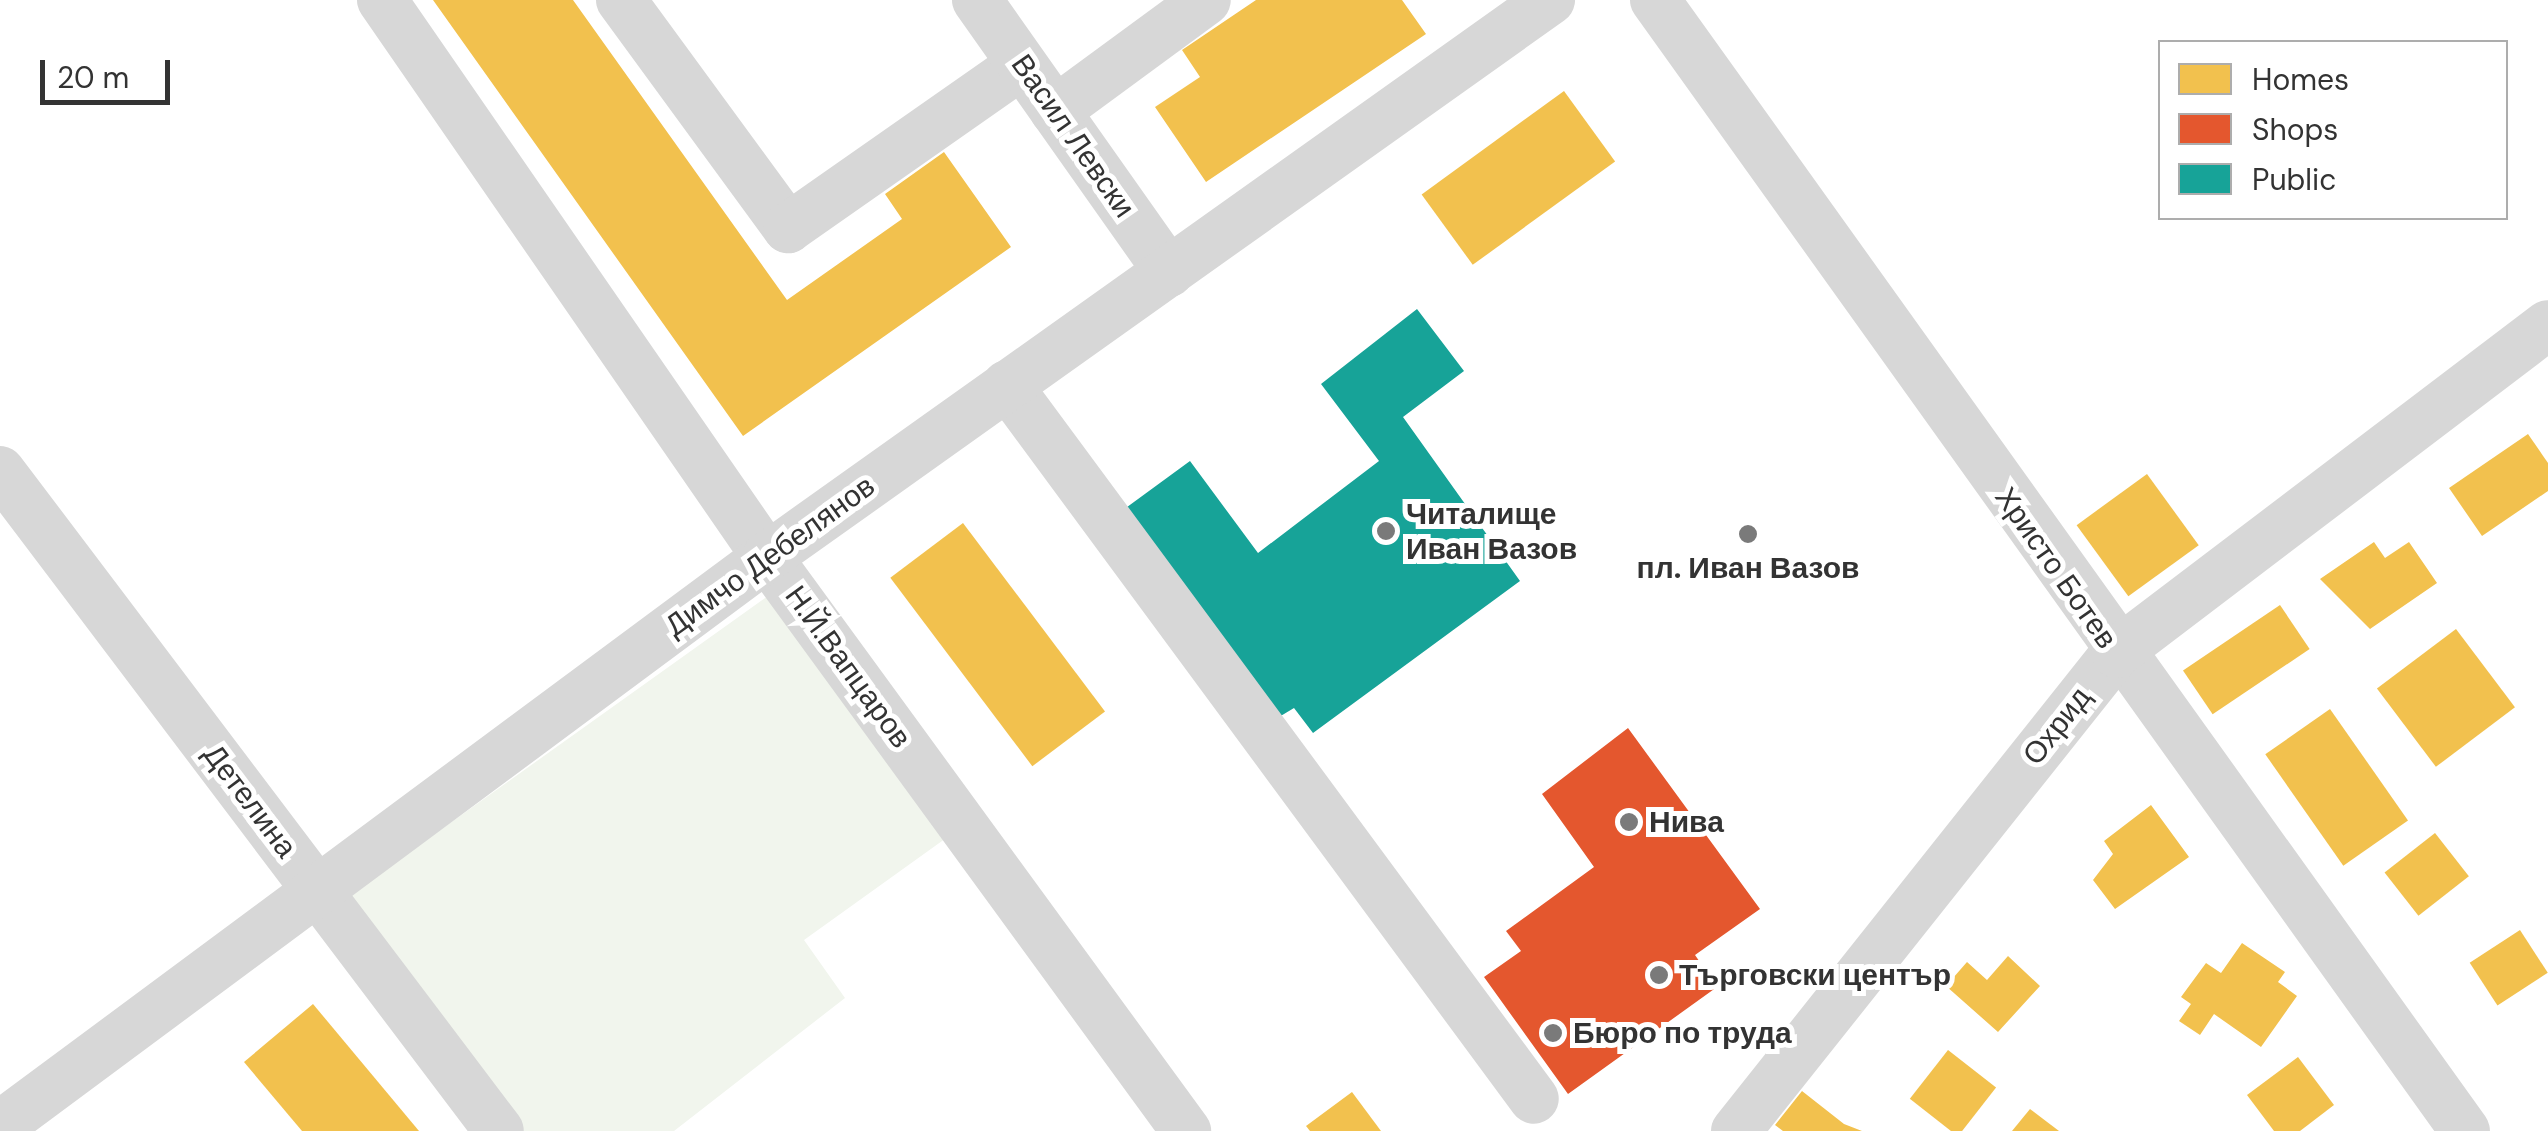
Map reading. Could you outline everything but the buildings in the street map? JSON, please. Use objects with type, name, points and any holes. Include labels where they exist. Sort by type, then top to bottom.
[{"type":"street","name":"Н.Й.Вапцаров","points":[[382,0],[767,557],[1186,1131]]},
{"type":"street","points":[[621,0],[788,228],[1022,64]]},
{"type":"street","name":"Васил Левски","points":[[977,0],[1169,272]]},
{"type":"street","points":[[1055,111],[1206,0]]},
{"type":"street","name":"Димчо Дебелянов","points":[[0,1126],[315,886],[767,557],[1550,0]]},
{"type":"street","name":"Христо Ботев","points":[[1655,0],[2116,653],[2464,1131]]},
{"type":"street","name":"Охрид","points":[[1736,1131],[2116,653],[2548,325]]},
{"type":"street","points":[[1007,386],[1534,1099]]},
{"type":"street","name":"Детелина","points":[[0,471],[500,1131]]},
{"type":"shaded area","points":[[772,593],[949,836],[804,940],[845,998],[674,1131],[523,1131],[348,896]]},
{"type":"place","name":"Читалище Иван Вазов","points":[[1386,531]]},
{"type":"place","name":"пл. Иван Вазов","points":[[1748,534]]},
{"type":"place","name":"Нива","points":[[1629,822]]},
{"type":"place","name":"Търговски център","points":[[1659,975]]},
{"type":"place","name":"Бюро по труда","points":[[1553,1033]]}]
